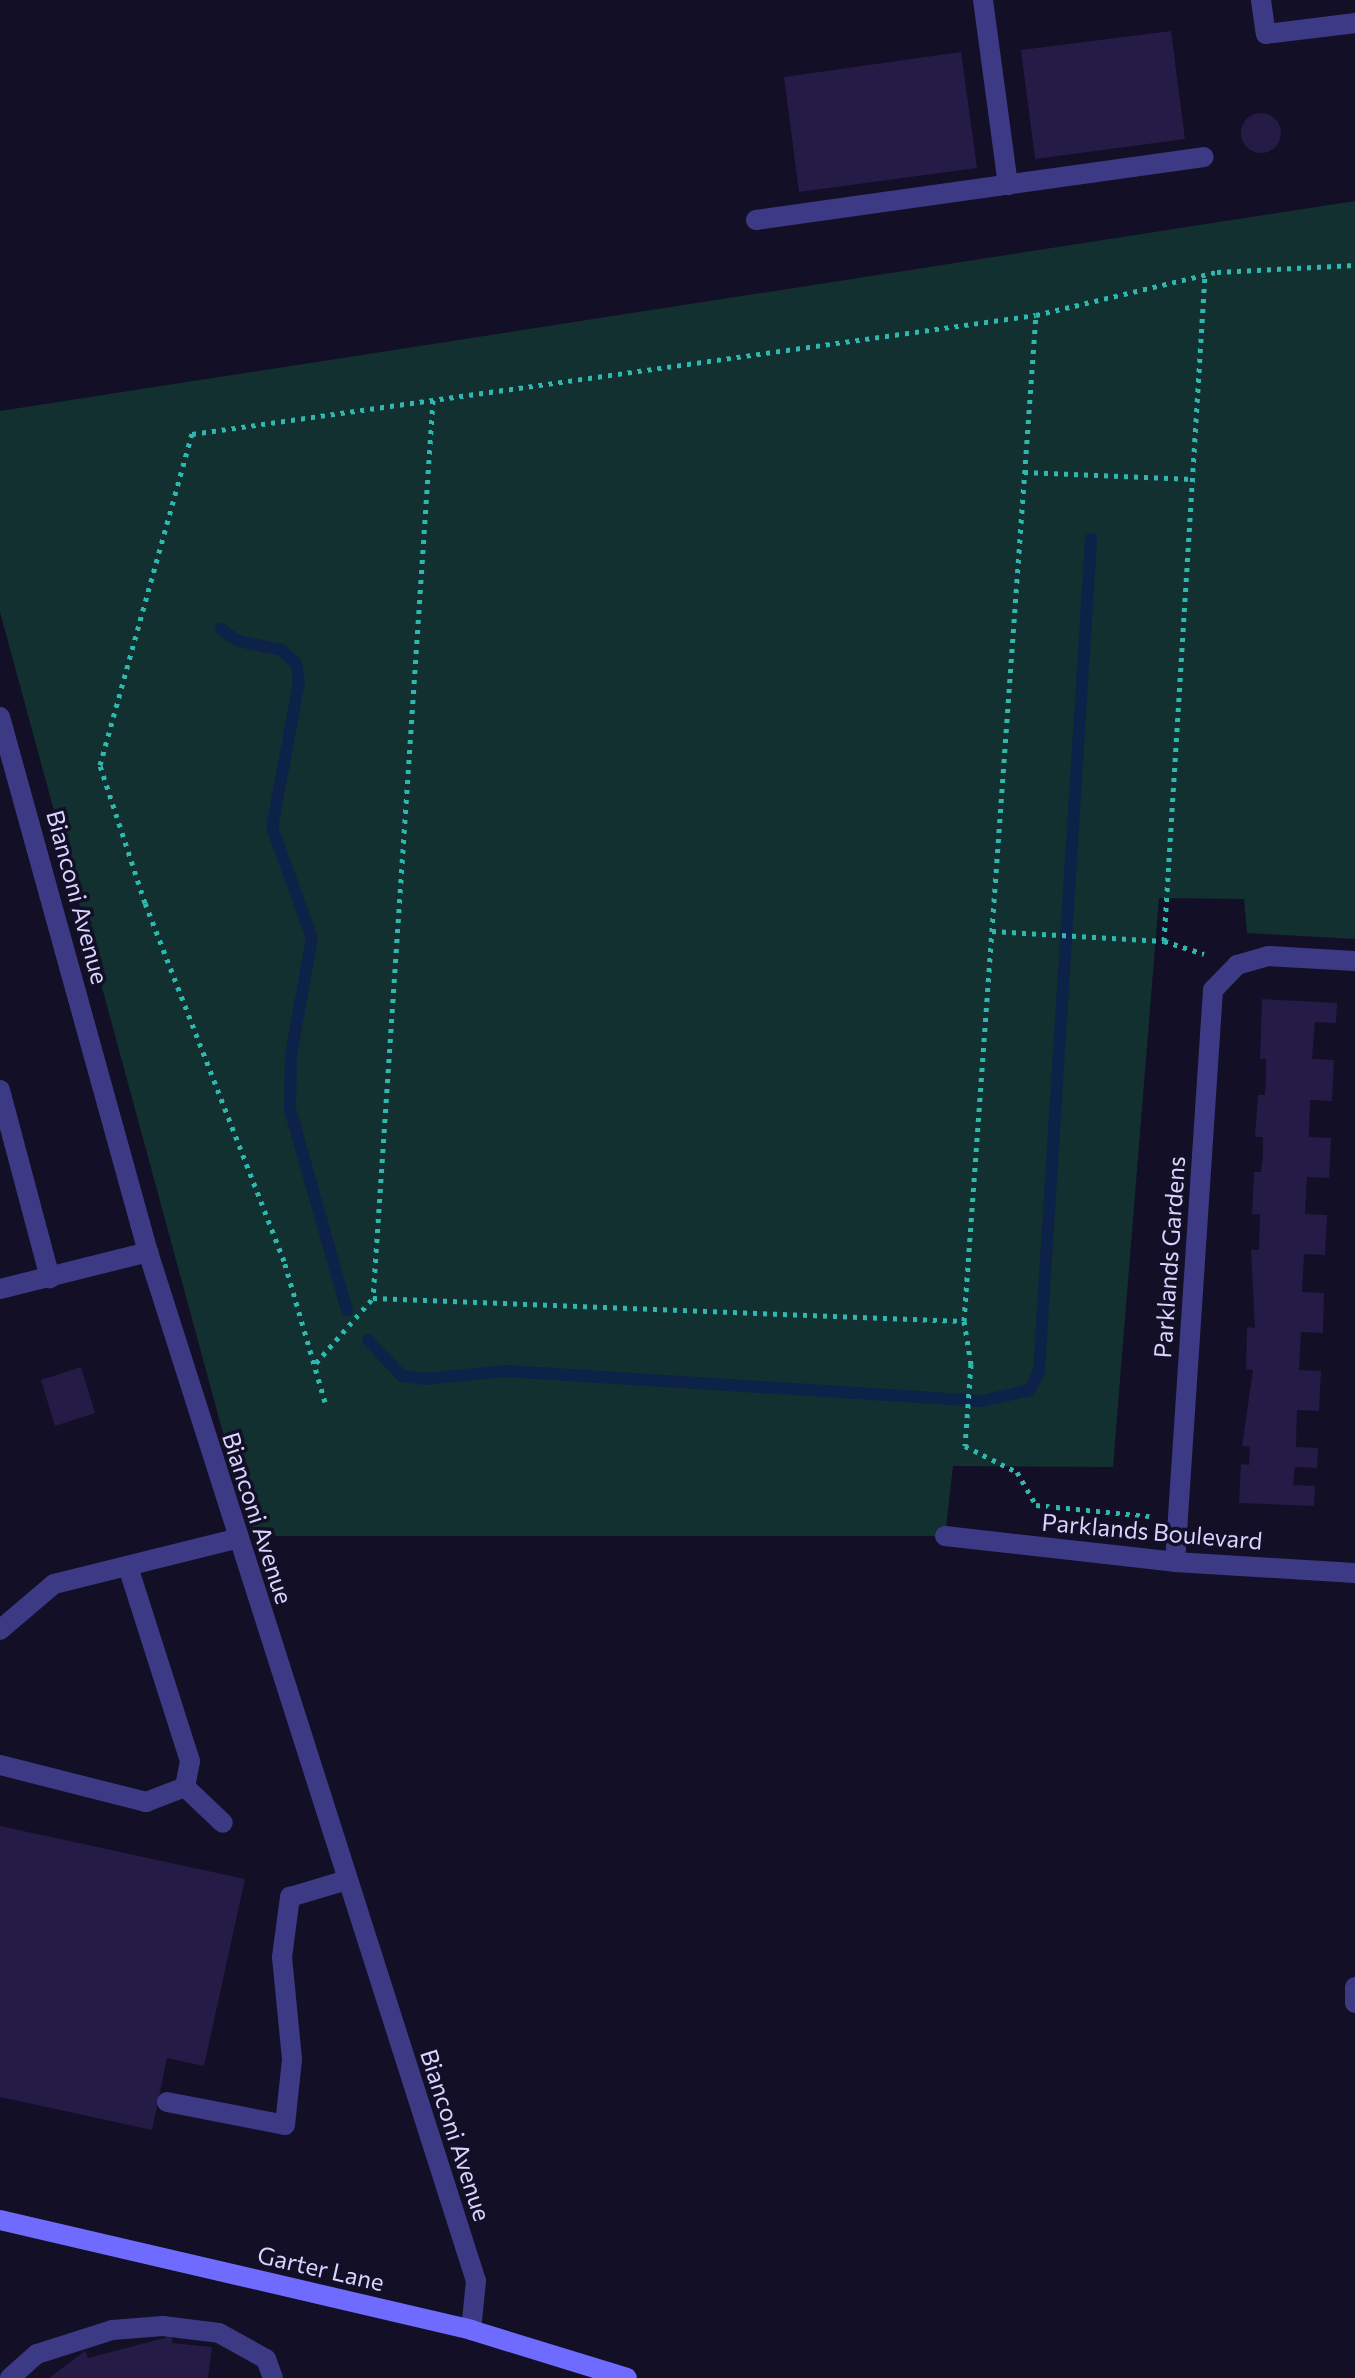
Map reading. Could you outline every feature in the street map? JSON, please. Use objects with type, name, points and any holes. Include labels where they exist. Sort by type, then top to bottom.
[{"type":"street","points":[[983,0],[1008,185]]},
{"type":"street","points":[[1261,0],[1266,34],[1355,23]]},
{"type":"street","points":[[756,220],[1204,157]]},
{"type":"street","name":"Bianconi Avenue","points":[[0,717],[148,1252],[236,1539],[476,2281],[471,2330]]},
{"type":"street","name":"Parklands Gardens","points":[[1175,1562],[1213,990],[1237,965],[1268,956],[1355,961]]},
{"type":"street","points":[[0,1090],[50,1278]]},
{"type":"street","points":[[2,1293],[148,1252]]},
{"type":"street","name":"Parklands Boulevard","points":[[945,1536],[1175,1562],[1355,1573]]},
{"type":"street","points":[[0,1630],[54,1584],[236,1539]]},
{"type":"street","points":[[128,1567],[190,1761],[185,1787]]},
{"type":"street","points":[[0,1765],[146,1802],[185,1787]]},
{"type":"street","points":[[185,1787],[223,1823]]},
{"type":"street","points":[[167,2102],[285,2125],[292,2059],[282,1957],[290,1897],[347,1880]]},
{"type":"street","name":"Garter Lane","points":[[0,2220],[471,2330],[624,2377]]},
{"type":"street","points":[[10,2378],[37,2354],[112,2330],[163,2326],[219,2333],[266,2359],[273,2378]]},
{"type":"path","points":[[325,1402],[284,1261],[145,903],[100,765],[192,434],[1036,315],[1205,274],[1355,265]]},
{"type":"path","points":[[992,931],[1164,941],[1205,274]]},
{"type":"path","points":[[1036,315],[964,1321],[971,1364],[965,1446],[1017,1472],[1036,1505],[1178,1518]]},
{"type":"path","points":[[315,1363],[373,1298],[433,400]]},
{"type":"path","points":[[1024,472],[1193,479]]},
{"type":"path","points":[[373,1298],[964,1321]]},
{"type":"green space","points":[[1355,201],[1355,939],[1247,933],[1244,899],[1159,898],[1113,1467],[953,1466],[945,1536],[251,1536],[0,612],[0,411]]},
{"type":"building","points":[[1171,31],[1185,139],[1035,159],[1021,50]]},
{"type":"building","points":[[961,52],[977,168],[799,192],[784,77]]},
{"type":"building","points":[[1261,113],[1275,119],[1281,133],[1275,147],[1261,153],[1247,147],[1241,133],[1247,119]]},
{"type":"building","points":[[1262,999],[1337,1003],[1336,1023],[1315,1022],[1312,1059],[1334,1060],[1332,1101],[1310,1100],[1309,1137],[1331,1138],[1329,1178],[1307,1177],[1305,1214],[1327,1215],[1325,1255],[1304,1254],[1302,1292],[1324,1293],[1323,1333],[1301,1332],[1299,1370],[1321,1371],[1319,1411],[1297,1410],[1296,1447],[1318,1448],[1317,1468],[1295,1467],[1293,1485],[1315,1486],[1314,1506],[1239,1503],[1241,1464],[1249,1465],[1250,1447],[1242,1446],[1253,1370],[1246,1369],[1247,1327],[1255,1328],[1251,1250],[1259,1250],[1260,1214],[1252,1214],[1254,1172],[1261,1172],[1263,1155],[1263,1137],[1255,1137],[1258,1095],[1265,1095],[1266,1077],[1266,1059],[1260,1059]]},
{"type":"building","points":[[81,1367],[95,1413],[55,1426],[41,1380]]},
{"type":"building","points":[[0,1826],[245,1879],[204,2066],[167,2058],[152,2130],[0,2097]]},
{"type":"building","points":[[172,2336],[172,2343],[212,2347],[208,2378],[49,2378],[85,2351],[88,2358]]},
{"type":"waterway","points":[[368,1340],[402,1376],[425,1379],[506,1371],[982,1401],[1030,1390],[1039,1371],[1091,539]]},
{"type":"waterway","points":[[221,629],[238,641],[281,650],[296,663],[299,682],[272,827],[312,938],[291,1055],[290,1109],[347,1310]]}]
